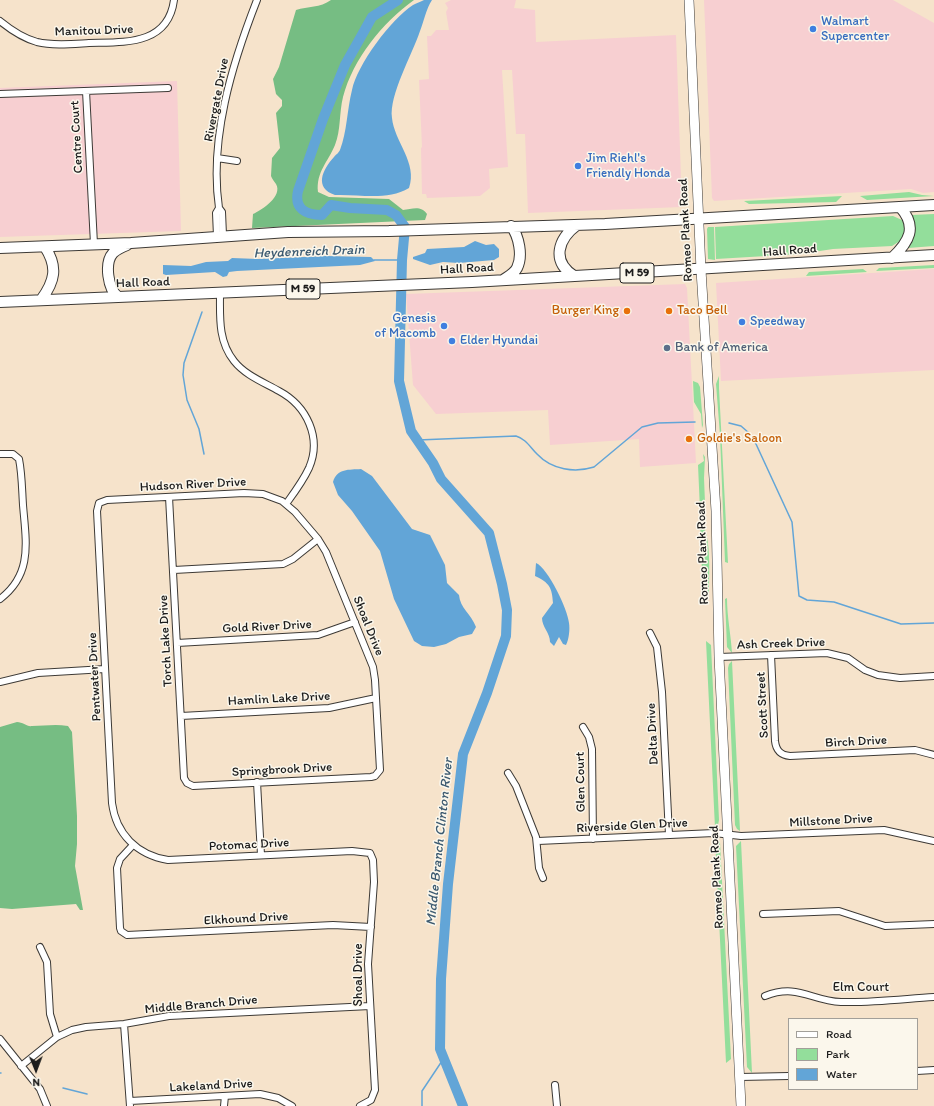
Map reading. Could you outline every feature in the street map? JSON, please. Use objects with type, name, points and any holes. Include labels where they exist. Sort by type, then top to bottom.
[{"type":"highway","points":[[0,248],[131,243],[220,236],[577,225],[934,205]]},
{"type":"highway","points":[[892,258],[904,246],[909,235],[908,219],[900,207]]},
{"type":"highway","points":[[574,276],[562,265],[560,247],[566,235],[577,225]]},
{"type":"highway","points":[[503,280],[517,268],[520,258],[518,238],[511,226]]},
{"type":"highway","points":[[118,297],[110,285],[110,258],[116,250],[131,243]]},
{"type":"highway","points":[[41,300],[50,288],[53,279],[51,257],[45,247]]},
{"type":"highway","name":"Hall Road","points":[[0,302],[386,286],[701,270],[934,255]]},
{"type":"main road","name":"Romeo Plank Road","points":[[689,0],[701,270],[716,511],[719,658],[741,1106]]},
{"type":"street","name":"Manitou Drive","points":[[0,21],[19,34],[46,44],[132,41],[148,37],[162,26],[169,16],[174,0]]},
{"type":"street","name":"Rivergate Drive","points":[[220,236],[222,212],[218,208],[216,186],[217,158],[231,73],[257,0]]},
{"type":"street","points":[[86,91],[168,88]]},
{"type":"street","name":"Centre Court","points":[[0,94],[86,91],[94,244]]},
{"type":"street","points":[[217,158],[236,161]]},
{"type":"street","points":[[220,293],[221,334],[225,347],[233,360],[249,374],[292,399],[302,409],[310,426],[313,441],[311,461],[302,480],[286,504]]},
{"type":"street","points":[[0,454],[9,453],[17,455],[20,463],[26,555],[22,572],[16,582],[0,599]]},
{"type":"street","name":"Hudson River Drive","points":[[99,503],[107,500],[251,493],[270,496],[286,504]]},
{"type":"street","name":"Torch Lake Drive","points":[[169,497],[178,643],[184,778],[187,783]]},
{"type":"street","name":"Pentwater Drive","points":[[99,503],[97,511],[113,810],[122,832],[133,845]]},
{"type":"street","name":"Shoal Drive","points":[[286,504],[295,512],[318,539],[326,552],[373,667],[380,767],[378,774]]},
{"type":"street","points":[[174,570],[283,564],[293,559],[318,539]]},
{"type":"street","name":"Gold River Drive","points":[[178,643],[318,635],[355,622]]},
{"type":"street","name":"Delta Drive","points":[[650,633],[657,648],[661,687],[669,835]]},
{"type":"street","name":"Ash Creek Drive","points":[[719,658],[827,653],[848,658],[866,670],[878,675],[900,678],[934,676]]},
{"type":"street","name":"Scott Street","points":[[772,655],[775,741],[780,752]]},
{"type":"street","points":[[0,682],[38,673],[105,669]]},
{"type":"street","name":"Hamlin Lake Drive","points":[[181,716],[329,708],[376,698]]},
{"type":"street","name":"Glen Court","points":[[583,727],[589,736],[592,749],[593,839]]},
{"type":"street","name":"Birch Drive","points":[[780,752],[790,756],[915,750],[934,755]]},
{"type":"street","points":[[508,773],[516,786],[538,841],[539,868],[542,878]]},
{"type":"street","name":"Springbrook Drive","points":[[187,783],[193,786],[371,777],[378,774]]},
{"type":"street","points":[[257,782],[261,855]]},
{"type":"street","name":"Millstone Drive","points":[[727,834],[741,836],[884,830],[934,841]]},
{"type":"street","name":"Riverside Glen Drive","points":[[538,841],[714,833],[727,834]]},
{"type":"street","name":"Potomac Drive","points":[[133,845],[148,855],[168,860],[361,851],[370,853]]},
{"type":"street","name":"Elkhound Drive","points":[[133,845],[120,859],[116,868],[120,928],[124,934],[131,936],[333,925],[371,927]]},
{"type":"street","name":"Shoal Drive","points":[[360,1106],[373,1098],[375,1090],[368,964],[374,882],[373,860],[370,853]]},
{"type":"street","points":[[763,914],[839,911],[885,926],[934,924]]},
{"type":"street","points":[[40,947],[47,962],[50,1014],[57,1037]]},
{"type":"street","name":"Elm Court","points":[[765,996],[785,991],[800,992],[826,1000],[841,1002],[934,997]]},
{"type":"street","name":"Middle Branch Drive","points":[[21,1066],[57,1037],[78,1028],[124,1024],[169,1016],[370,1006]]},
{"type":"street","points":[[124,1024],[130,1103]]},
{"type":"street","points":[[0,1039],[40,1089],[47,1106]]},
{"type":"street","points":[[918,1071],[934,1070]]},
{"type":"street","points":[[740,1077],[788,1076]]},
{"type":"street","points":[[555,1085],[557,1106]]},
{"type":"street","name":"Lakeland Drive","points":[[130,1103],[224,1096],[266,1095],[278,1098],[292,1106]]},
{"type":"street","points":[[224,1096],[224,1106]]},
{"type":"shaded area","points":[[451,0],[516,0],[514,8],[535,10],[536,42],[676,35],[682,207],[528,213],[525,134],[516,134],[512,70],[502,70],[508,167],[489,169],[490,188],[480,196],[427,198],[426,194],[422,194],[422,147],[419,80],[429,79],[427,36],[431,36],[436,30],[449,30],[446,12],[448,8],[445,3]]},
{"type":"shaded area","points":[[704,0],[893,0],[934,23],[934,192],[923,193],[911,189],[714,201],[712,198]]},
{"type":"shaded area","points":[[177,81],[181,231],[0,237],[0,88]]},
{"type":"shaded area","points":[[934,269],[934,370],[721,381],[716,283]]},
{"type":"shaded area","points":[[685,284],[687,288],[696,463],[640,467],[639,439],[550,445],[548,410],[436,414],[413,385],[406,294]]},
{"type":"green space","points":[[331,0],[414,0],[402,9],[380,31],[361,56],[354,69],[343,97],[337,139],[323,167],[319,179],[318,192],[329,197],[389,199],[403,210],[416,208],[422,209],[427,214],[425,220],[252,228],[253,214],[266,206],[277,193],[276,184],[271,176],[272,158],[280,148],[276,113],[282,106],[282,100],[276,94],[273,79],[279,67],[296,10],[318,6]]},
{"type":"green space","points":[[909,192],[934,196],[867,200],[860,196]]},
{"type":"green space","points":[[842,196],[836,202],[749,204],[744,201]]},
{"type":"green space","points":[[934,214],[934,246],[908,248],[911,215]]},
{"type":"green space","points":[[893,216],[902,220],[904,224],[904,235],[900,241],[892,246],[833,249],[800,254],[716,259],[715,227]]},
{"type":"green space","points":[[708,227],[714,227],[715,260],[708,259]]},
{"type":"green space","points":[[934,265],[934,268],[876,271],[879,268]]},
{"type":"green space","points":[[863,269],[867,272],[806,276],[809,272]]},
{"type":"green space","points":[[719,376],[728,563],[725,562],[720,435],[716,384]]},
{"type":"green space","points":[[693,381],[698,383],[700,387],[702,428],[701,414],[694,402]]},
{"type":"green space","points":[[703,454],[705,457],[705,503],[700,510],[698,465],[704,461]]},
{"type":"green space","points":[[700,523],[704,527],[709,555],[709,593],[703,597]]},
{"type":"green space","points":[[727,598],[732,653],[727,647],[725,599]]},
{"type":"green space","points":[[706,641],[711,645],[719,820],[718,825],[715,828]]},
{"type":"green space","points":[[732,661],[740,831],[735,825],[728,668]]},
{"type":"green space","points":[[17,722],[30,726],[68,726],[72,732],[77,816],[75,866],[83,910],[80,910],[76,904],[12,909],[0,908],[0,727]]},
{"type":"green space","points":[[715,837],[720,842],[731,1059],[726,1063]]},
{"type":"green space","points":[[741,841],[752,1073],[747,1067],[736,846]]},
{"type":"water","points":[[424,0],[432,0],[397,87],[392,109],[394,127],[405,152],[410,170],[411,179],[409,188],[401,192],[383,196],[335,195],[328,192],[324,188],[322,178],[326,167],[340,150],[352,90],[361,68],[385,31],[404,12],[413,5]]},
{"type":"water","points":[[475,241],[486,245],[494,244],[499,249],[499,257],[494,260],[459,263],[443,262],[430,265],[413,259],[413,257],[425,253],[427,249],[464,247]]},
{"type":"water","points":[[326,256],[371,257],[375,261],[360,265],[237,271],[229,272],[227,276],[223,277],[215,272],[163,274],[163,265],[191,266],[206,262],[228,261],[232,258],[258,259]]},
{"type":"water","points":[[361,469],[372,476],[412,529],[430,535],[445,565],[447,583],[459,595],[461,604],[476,627],[472,634],[459,637],[446,644],[434,647],[422,646],[414,641],[394,599],[380,551],[352,511],[338,495],[333,482],[337,474],[340,472]]},
{"type":"water","points":[[536,563],[541,566],[557,590],[568,617],[569,637],[566,645],[563,644],[559,637],[554,646],[550,642],[549,636],[543,624],[542,618],[553,603],[553,598],[549,586],[535,576]]},
{"type":"waterway","name":"Middle Branch Clinton River","points":[[398,0],[372,17],[345,65],[323,119],[297,197],[302,210],[311,214],[322,215],[331,205],[350,208],[387,210],[396,215],[405,227],[402,260],[399,381],[411,431],[433,463],[441,479],[489,533],[507,610],[506,636],[487,693],[463,754],[448,884],[441,979],[440,1049],[463,1106]]},
{"type":"waterway","name":"Heydenreich Drain","points":[[374,260],[402,260]]},
{"type":"waterway","name":"Heydenreich Drain","points":[[202,312],[184,363],[183,375],[187,400],[199,429],[204,454]]},
{"type":"waterway","points":[[418,440],[516,436],[525,441],[537,454],[550,464],[564,469],[579,470],[594,467],[642,427],[658,423],[695,422]]},
{"type":"waterway","points":[[729,423],[741,426],[749,433],[756,444],[792,522],[799,596],[807,600],[834,602],[901,624],[934,623]]},
{"type":"waterway","points":[[422,1106],[422,1091],[444,1058]]},
{"type":"waterway","name":"Heydenreich Drain","points":[[63,1088],[87,1094]]},
{"type":"place","name":"Walmart Supercenter","points":[[813,29]]},
{"type":"place","name":"Jim Riehl's Friendly Honda","points":[[578,166]]},
{"type":"place","name":"Burger King","points":[[627,311]]},
{"type":"place","name":"Taco Bell","points":[[669,311]]},
{"type":"place","name":"Speedway","points":[[742,322]]},
{"type":"place","name":"Genesis of Macomb","points":[[444,326]]},
{"type":"place","name":"Elder Hyundai","points":[[452,341]]},
{"type":"place","name":"Bank of America","points":[[667,348]]},
{"type":"place","name":"Goldie's Saloon","points":[[689,439]]}]
